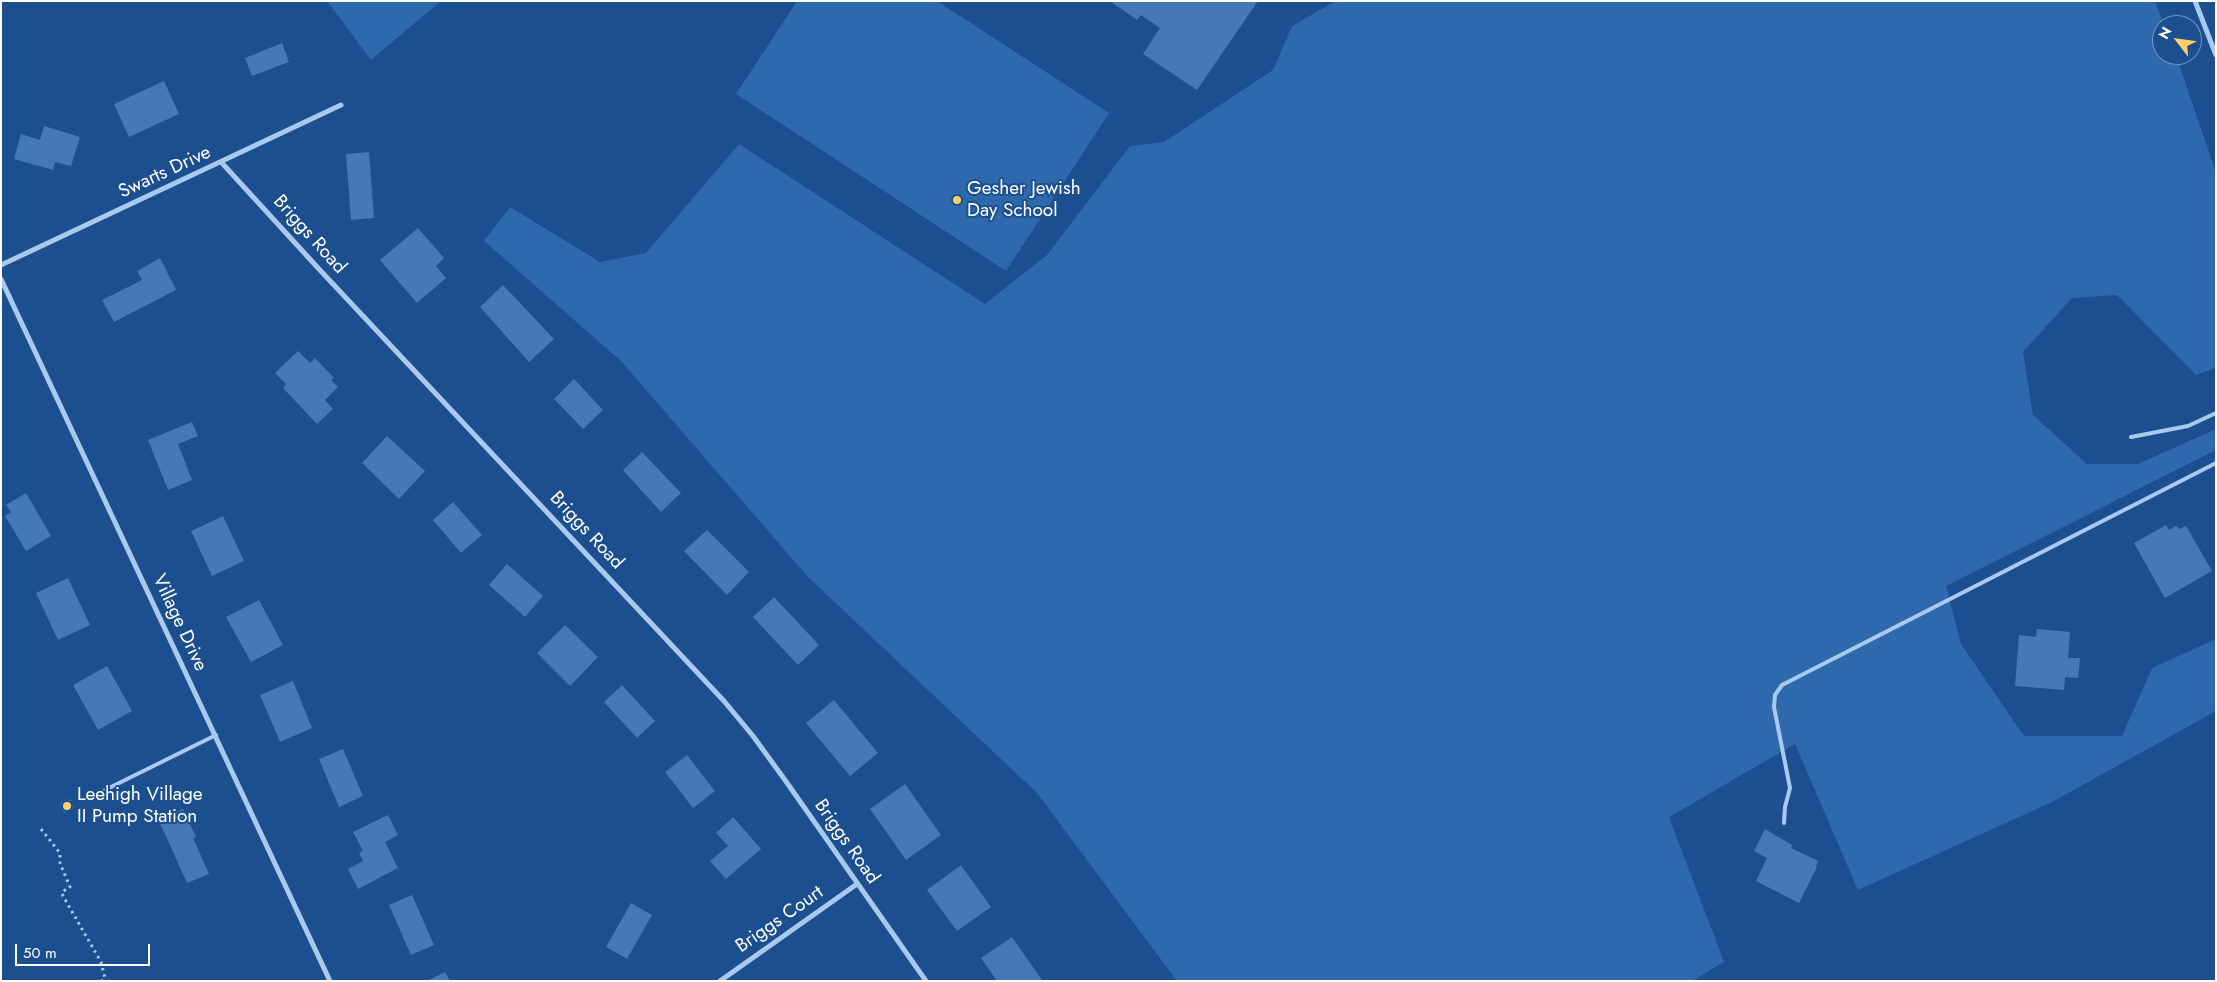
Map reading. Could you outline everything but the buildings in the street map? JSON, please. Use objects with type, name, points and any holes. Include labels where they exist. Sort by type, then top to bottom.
[{"type":"street","points":[[2195,1],[2216,55]]},
{"type":"street","name":"Swarts Drive","points":[[1,265],[222,163],[341,105]]},
{"type":"street","name":"Briggs Road","points":[[222,163],[724,701],[758,743],[926,981]]},
{"type":"street","name":"Village Drive","points":[[1,279],[330,981]]},
{"type":"street","name":"Briggs Court","points":[[720,981],[857,884]]},
{"type":"lane","points":[[2131,437],[2188,426],[2216,413]]},
{"type":"lane","points":[[1784,823],[1785,807],[1790,788],[1774,707],[1775,695],[1782,685],[2216,463]]},
{"type":"lane","points":[[105,790],[216,735]]},
{"type":"path","points":[[41,829],[60,853],[60,863],[70,887],[62,892],[63,896],[101,962],[105,978],[102,981]]},
{"type":"shaded area","points":[[327,1],[441,1],[371,60]]},
{"type":"shaded area","points":[[797,1],[937,1],[1109,113],[1006,271],[736,94]]},
{"type":"shaded area","points":[[1336,1],[2155,1],[2160,15],[2152,15],[2152,65],[2179,65],[2216,173],[2216,368],[2196,375],[2117,295],[2072,298],[2023,352],[2033,415],[2087,464],[2138,464],[2216,429],[2216,450],[1946,586],[1961,644],[2024,736],[2122,736],[2152,668],[2216,639],[2216,711],[2052,802],[1858,890],[1795,744],[1669,817],[1724,962],[1692,981],[1177,981],[1037,793],[808,577],[621,361],[484,241],[510,207],[600,262],[646,253],[739,144],[985,304],[1047,255],[1130,146],[1164,142],[1273,70],[1292,26]]},
{"type":"place","name":"Gesher Jewish Day School","points":[[957,200]]},
{"type":"place","name":"Leehigh Village II Pump Station","points":[[67,806]]}]
